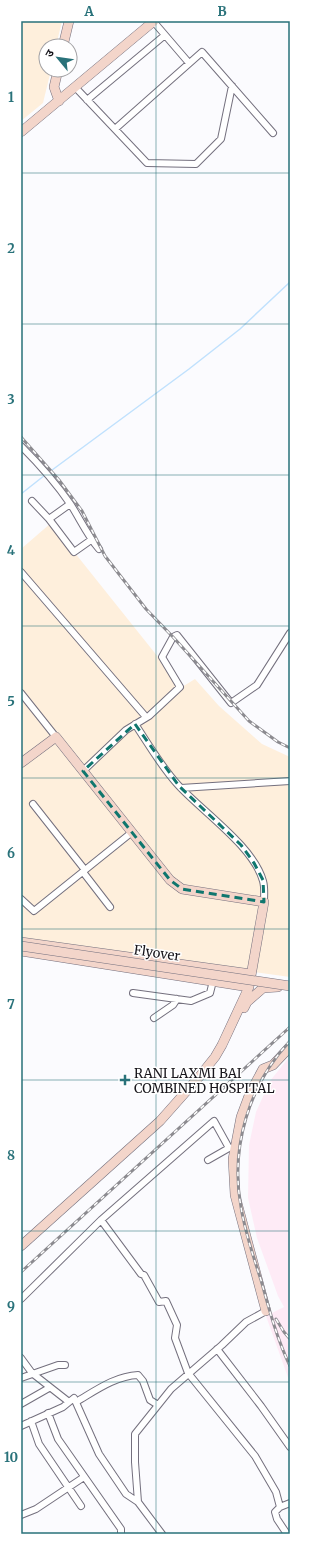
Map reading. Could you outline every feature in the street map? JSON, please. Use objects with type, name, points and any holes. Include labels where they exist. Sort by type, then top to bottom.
[{"type":"street","points":[[65,38],[69,21]]},
{"type":"street","points":[[21,132],[154,21],[190,63]]},
{"type":"street","points":[[87,100],[165,35]]},
{"type":"street","points":[[115,129],[202,52],[273,133]]},
{"type":"street","points":[[56,78],[54,87],[59,101]]},
{"type":"street","points":[[75,87],[147,163],[196,164],[221,139],[232,86]]},
{"type":"street","points":[[21,446],[57,486],[98,549]]},
{"type":"street","points":[[32,501],[49,519],[74,552],[91,540]]},
{"type":"street","points":[[49,519],[70,504]]},
{"type":"street","points":[[21,572],[146,717]]},
{"type":"street","points":[[83,771],[126,730],[146,717],[180,687],[162,657],[173,637],[177,635],[231,703],[257,685],[290,633]]},
{"type":"street","points":[[21,693],[170,880],[182,889],[264,902]]},
{"type":"street","points":[[135,724],[164,767],[181,788],[241,845],[254,863],[263,880],[265,891],[249,987],[222,1045],[199,1078],[175,1105]]},
{"type":"street","points":[[21,764],[56,737]]},
{"type":"street","points":[[181,788],[290,781]]},
{"type":"street","points":[[33,804],[110,907]]},
{"type":"street","points":[[21,899],[34,911],[132,833]]},
{"type":"street","points":[[21,942],[251,974]]},
{"type":"street","name":"Flyover","points":[[21,946],[290,987]]},
{"type":"street","points":[[21,951],[249,987]]},
{"type":"street","points":[[133,993],[191,1001],[210,993],[213,981]]},
{"type":"street","points":[[21,1246],[156,1125],[205,1077],[228,1042],[247,1002],[263,988],[290,987]]},
{"type":"street","points":[[154,1018],[173,1005],[177,999]]},
{"type":"street","points":[[138,1502],[135,1462],[135,1434],[170,1389],[246,1322],[266,1311],[235,1195],[233,1159],[241,1117],[250,1093],[264,1069],[273,1065],[290,1046]]},
{"type":"street","points":[[21,1299],[101,1220],[214,1121],[229,1148],[208,1160]]},
{"type":"street","points":[[101,1220],[141,1274],[144,1275],[159,1302],[166,1301],[177,1325],[175,1338],[188,1373],[255,1456],[276,1492],[280,1507]]},
{"type":"street","points":[[217,1349],[262,1406],[290,1447]]},
{"type":"street","points":[[21,1358],[32,1373],[49,1388],[69,1402]]},
{"type":"street","points":[[21,1378],[32,1373],[65,1364]]},
{"type":"street","points":[[76,1402],[109,1383],[132,1375],[138,1375],[143,1381],[150,1400],[158,1405]]},
{"type":"street","points":[[21,1404],[49,1388]]},
{"type":"street","points":[[21,1426],[63,1406],[74,1398],[99,1454],[126,1494],[138,1502],[162,1534]]},
{"type":"street","points":[[48,1413],[58,1439],[121,1529],[121,1534]]},
{"type":"street","points":[[31,1421],[39,1444],[81,1506]]},
{"type":"street","points":[[21,1515],[36,1509],[69,1489],[84,1477]]},
{"type":"street","points":[[287,1534],[277,1519],[275,1512],[280,1507],[290,1503]]},
{"type":"highlighted area","points":[[135,724],[179,786],[241,845],[254,863],[263,880],[264,902],[182,889],[170,880],[83,771]]},
{"type":"shaded area","points":[[21,21],[62,21],[58,38],[38,38],[38,78],[49,78],[43,103],[21,121]]},
{"type":"shaded area","points":[[51,523],[182,687],[195,679],[219,706],[262,744],[290,757],[290,977],[21,939],[21,549]]},
{"type":"shaded area","points":[[290,1056],[290,1383],[266,1316],[284,1307],[278,1296],[257,1238],[248,1198],[249,1145],[256,1112],[270,1081]]},
{"type":"waterway","points":[[48,473],[189,369],[240,329],[290,282]]},
{"type":"waterway","points":[[21,494],[45,475]]},
{"type":"railway","points":[[21,437],[59,480],[82,511],[105,556],[146,609],[249,721],[278,742],[290,748]]},
{"type":"railway","points":[[21,1272],[290,1027]]},
{"type":"railway","points":[[290,1041],[276,1058],[254,1097],[246,1118],[238,1162],[238,1185],[247,1235],[274,1324],[290,1366]]},
{"type":"railway","points":[[276,1319],[290,1339]]},
{"type":"place","name":"RANI LAXMI BAI COMBINED HOSPITAL","points":[[125,1080]]}]
